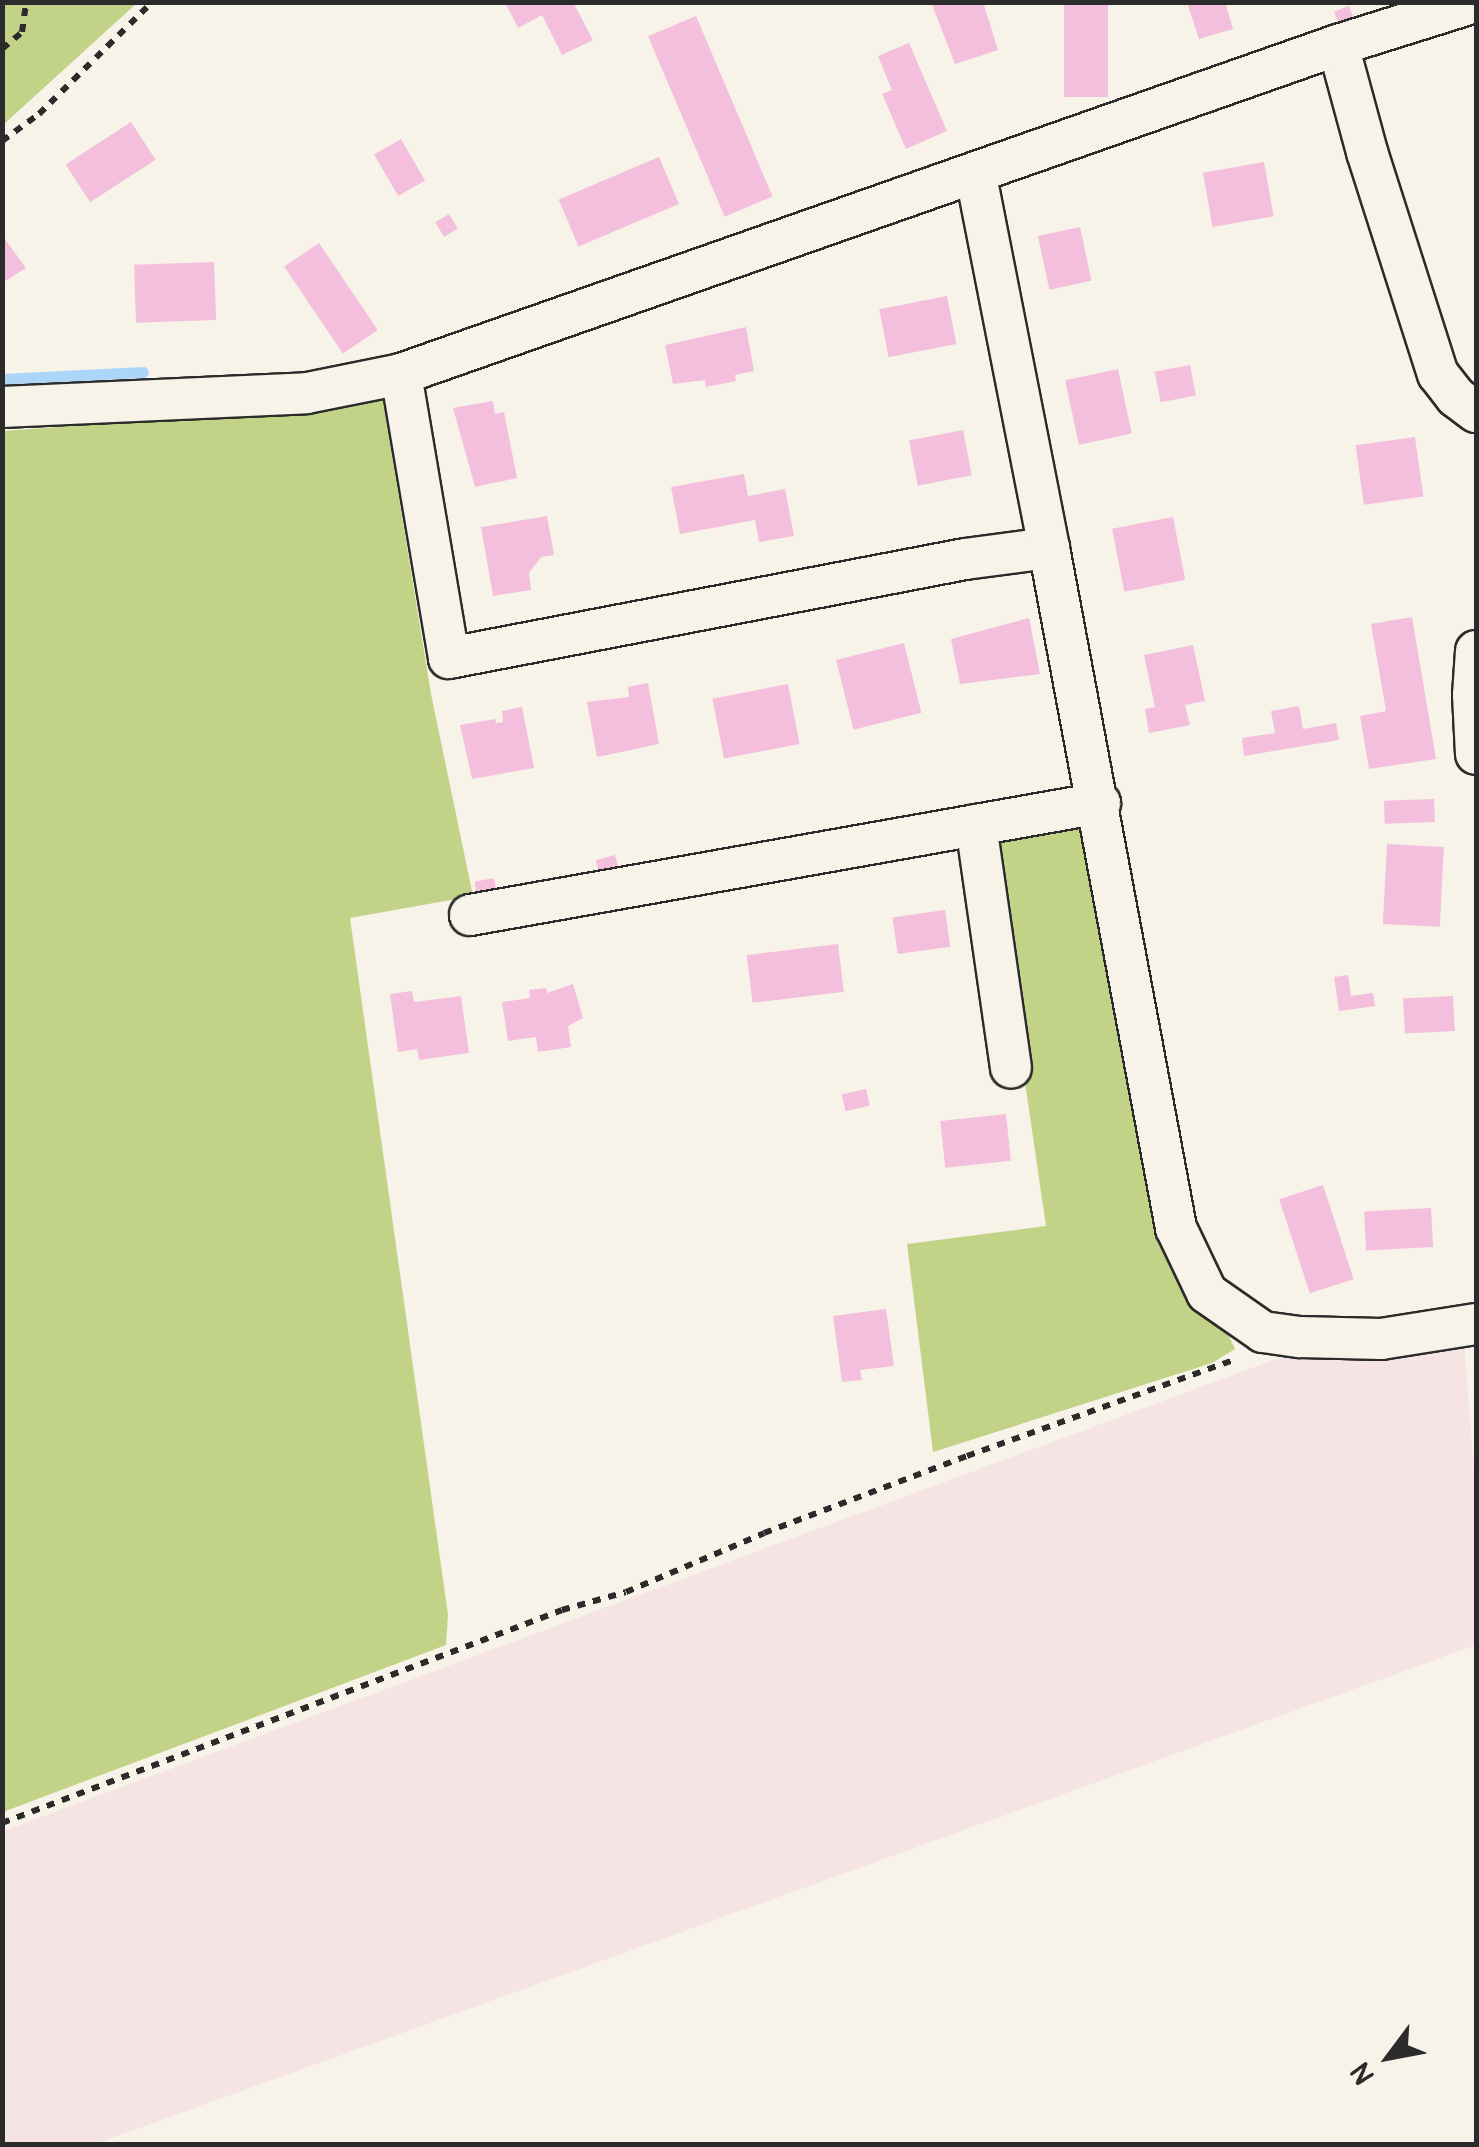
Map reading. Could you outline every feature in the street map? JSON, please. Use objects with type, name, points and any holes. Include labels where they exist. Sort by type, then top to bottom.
[{"type":"street","points":[[2,406],[308,394],[400,374],[976,175],[1338,44],[1475,2]]},
{"type":"street","points":[[1338,44],[1366,152],[1438,374],[1456,397],[1476,412]]},
{"type":"street","points":[[976,175],[1100,803],[1176,1228],[1207,1293],[1263,1332],[1300,1337],[1381,1338],[1476,1324]]},
{"type":"street","points":[[400,374],[449,658],[946,563],[1049,548]]},
{"type":"street","points":[[1476,652],[1472,696],[1476,754]]},
{"type":"street","points":[[470,916],[1100,803]]},
{"type":"street","points":[[976,825],[1011,1067]]},
{"type":"path","points":[[2,49],[22,32],[26,2]]},
{"type":"path","points":[[2,141],[39,114],[152,2]]},
{"type":"path","points":[[2,1823],[562,1610],[626,1592],[764,1533],[966,1456],[1244,1356]]},
{"type":"shaded area","points":[[1464,1344],[1476,1493],[1476,1645],[95,2144],[3,2144],[3,1831],[1284,1356]]},
{"type":"green space","points":[[3,2],[137,2],[137,3],[3,125]]},
{"type":"green space","points":[[382,393],[431,694],[473,896],[350,918],[448,1615],[446,1645],[3,1812],[3,431],[257,413]]},
{"type":"green space","points":[[1056,820],[1093,830],[1176,1248],[1220,1317],[1235,1349],[1212,1363],[933,1452],[907,1244],[1046,1226],[989,836]]},
{"type":"building","points":[[505,2],[573,2],[593,40],[562,55],[542,15],[518,28]]},
{"type":"building","points":[[931,2],[983,2],[998,50],[955,64]]},
{"type":"building","points":[[1064,2],[1108,2],[1108,97],[1064,97]]},
{"type":"building","points":[[1187,2],[1225,2],[1233,29],[1199,39]]},
{"type":"building","points":[[1349,6],[1355,22],[1340,28],[1334,12]]},
{"type":"building","points":[[696,16],[773,196],[725,217],[648,36]]},
{"type":"building","points":[[909,43],[947,131],[906,149],[882,94],[892,90],[878,56]]},
{"type":"building","points":[[131,122],[156,160],[90,202],[66,164]]},
{"type":"building","points":[[401,139],[425,181],[398,196],[374,154]]},
{"type":"building","points":[[659,157],[679,204],[579,247],[559,200]]},
{"type":"building","points":[[1264,162],[1274,216],[1212,227],[1203,173]]},
{"type":"building","points":[[449,214],[458,229],[444,237],[435,222]]},
{"type":"building","points":[[1080,227],[1091,281],[1049,290],[1038,236]]},
{"type":"building","points":[[2,235],[26,268],[2,283]]},
{"type":"building","points":[[319,243],[378,330],[343,354],[284,266]]},
{"type":"building","points":[[214,262],[216,320],[136,323],[134,265]]},
{"type":"building","points":[[947,296],[956,344],[889,357],[879,309]]},
{"type":"building","points":[[746,327],[754,371],[735,375],[736,381],[706,387],[705,380],[673,384],[665,345]]},
{"type":"building","points":[[1190,365],[1196,395],[1161,402],[1155,372]]},
{"type":"building","points":[[1118,369],[1132,434],[1079,445],[1065,380]]},
{"type":"building","points":[[493,401],[495,414],[504,412],[517,478],[475,487],[453,408]]},
{"type":"building","points":[[963,430],[972,475],[918,486],[909,440]]},
{"type":"building","points":[[1415,437],[1423,496],[1364,505],[1356,445]]},
{"type":"building","points":[[744,474],[748,496],[785,489],[794,536],[759,542],[755,520],[680,534],[671,487]]},
{"type":"building","points":[[547,516],[554,555],[541,557],[529,573],[531,590],[493,596],[481,527]]},
{"type":"building","points":[[1173,517],[1185,580],[1124,592],[1112,529]]},
{"type":"building","points":[[1412,617],[1436,759],[1369,769],[1360,716],[1386,711],[1371,624]]},
{"type":"building","points":[[1029,618],[1040,674],[960,684],[951,639]]},
{"type":"building","points":[[904,643],[921,713],[853,730],[836,660]]},
{"type":"building","points":[[1193,645],[1205,701],[1185,705],[1190,725],[1149,733],[1145,709],[1155,707],[1144,655]]},
{"type":"building","points":[[648,683],[659,744],[597,757],[587,702],[629,697],[628,687]]},
{"type":"building","points":[[788,684],[800,744],[724,759],[712,699]]},
{"type":"building","points":[[1299,706],[1303,729],[1336,723],[1339,740],[1244,756],[1242,738],[1275,733],[1271,711]]},
{"type":"building","points":[[522,707],[534,768],[472,779],[460,725],[495,719],[496,723],[503,722],[502,711]]},
{"type":"building","points":[[1434,799],[1435,822],[1385,824],[1384,801]]},
{"type":"building","points":[[1387,844],[1444,847],[1440,927],[1383,924]]},
{"type":"building","points":[[615,855],[619,870],[600,876],[596,860]]},
{"type":"building","points":[[494,878],[497,894],[477,898],[474,882]]},
{"type":"building","points":[[945,910],[950,947],[898,954],[893,917]]},
{"type":"building","points":[[838,944],[844,992],[753,1003],[747,955]]},
{"type":"building","points":[[1348,975],[1351,996],[1373,993],[1375,1006],[1339,1011],[1334,977]]},
{"type":"building","points":[[573,984],[583,1018],[568,1026],[571,1047],[538,1052],[536,1037],[508,1041],[502,1002],[530,998],[529,990],[546,988],[547,993]]},
{"type":"building","points":[[412,991],[414,1002],[461,996],[469,1053],[419,1060],[417,1049],[398,1052],[390,994]]},
{"type":"building","points":[[1453,996],[1455,1031],[1405,1034],[1403,999]]},
{"type":"building","points":[[866,1089],[870,1106],[845,1111],[842,1095]]},
{"type":"building","points":[[1006,1114],[1011,1161],[945,1168],[940,1121]]},
{"type":"building","points":[[1323,1185],[1354,1279],[1310,1293],[1279,1199]]},
{"type":"building","points":[[1431,1208],[1433,1247],[1366,1250],[1364,1212]]},
{"type":"building","points":[[886,1309],[894,1366],[860,1370],[862,1380],[842,1382],[833,1316]]},
{"type":"waterway","points":[[2,379],[143,372]]}]
